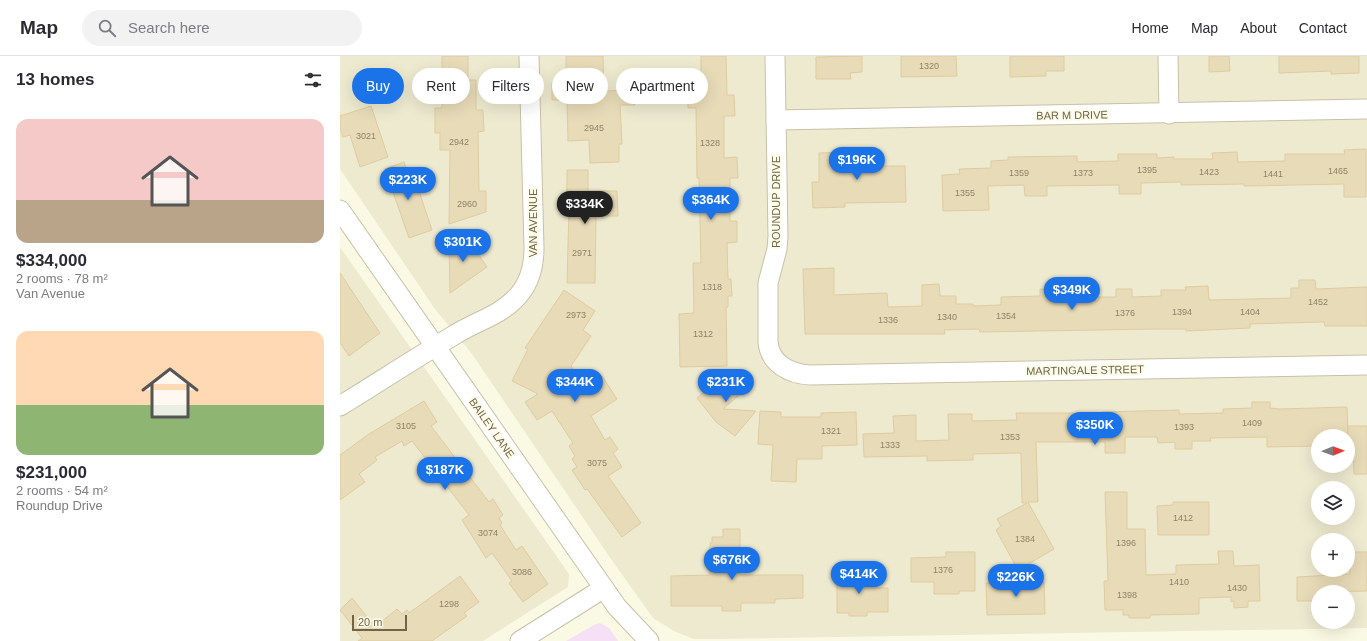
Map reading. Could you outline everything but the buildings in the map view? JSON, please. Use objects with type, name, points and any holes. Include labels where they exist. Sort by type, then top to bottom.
[{"type":"street","name":"VAN AVENUE","points":[[340,406],[456,333],[506,307],[522,291],[532,269],[534,248],[529,56]]},
{"type":"street","name":"ROUNDUP DRIVE","points":[[775,56],[778,237],[777,249],[768,286],[769,347],[774,358],[783,368],[790,372],[804,375]]},
{"type":"street","points":[[1168,56],[1169,114]]},
{"type":"street","name":"BAR M DRIVE","points":[[776,120],[1169,114],[1367,109]]},
{"type":"street","name":"BAILEY LANE","points":[[340,210],[604,588],[632,624],[649,641]]},
{"type":"street","name":"MARTINGALE STREET","points":[[804,375],[1367,365]]},
{"type":"street","points":[[520,641],[604,588]]},
{"type":"shaded area","points":[[340,56],[1367,56],[1367,628],[1355,628],[1355,585],[1311,585],[1311,629],[694,639],[674,631],[653,618],[611,559],[472,354],[435,309],[340,169]]},
{"type":"shaded area","points":[[340,247],[569,574],[568,587],[483,641],[340,641]]},
{"type":"shaded area","points":[[600,623],[609,628],[618,641],[566,641],[594,625]]}]
